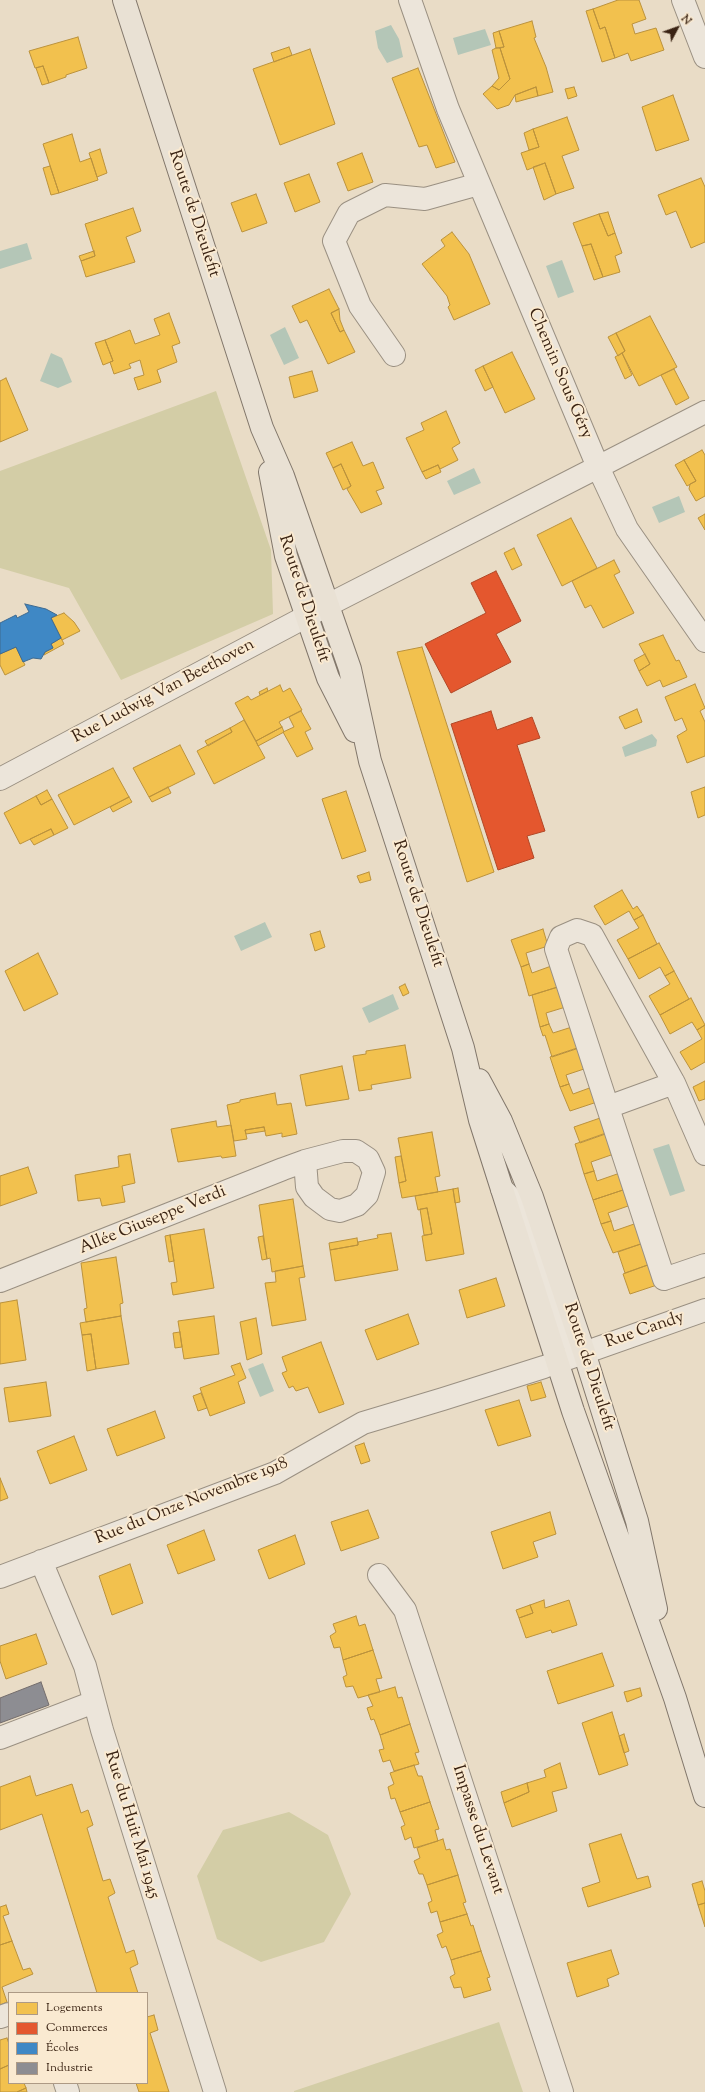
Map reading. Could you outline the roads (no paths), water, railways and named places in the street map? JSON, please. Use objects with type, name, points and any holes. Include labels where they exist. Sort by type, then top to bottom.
[{"type":"main road","name":"Route de Dieulefit","points":[[124,0],[262,428],[284,476],[350,670],[370,761],[463,1048],[480,1120],[573,1411],[675,1698],[705,1796]]},
{"type":"main road","name":"Route de Dieulefit","points":[[262,428],[286,556],[328,678],[370,761]]},
{"type":"main road","name":"Route de Dieulefit","points":[[463,1048],[501,1121],[532,1197],[584,1352],[637,1522],[675,1698]]},
{"type":"main road","points":[[573,1411],[577,1379],[584,1352]]},
{"type":"street","name":"Chemin Sous Géry","points":[[410,0],[448,109],[598,467],[627,529],[705,641]]},
{"type":"street","points":[[683,0],[705,57]]},
{"type":"street","points":[[394,355],[360,306],[334,241],[349,213],[385,196],[425,199],[479,184]]},
{"type":"street","points":[[328,605],[705,412]]},
{"type":"street","name":"Rue Ludwig Van Beethoven","points":[[0,779],[328,605]]},
{"type":"street","points":[[705,1154],[674,1083],[592,935],[577,930],[561,937],[556,949],[664,1279],[705,1265]]},
{"type":"street","points":[[608,1107],[674,1083]]},
{"type":"street","name":"Allée Giuseppe Verdi","points":[[0,1281],[305,1161]]},
{"type":"street","points":[[502,1189],[521,1208],[554,1310],[565,1334],[584,1352]]},
{"type":"street","name":"Rue Candy","points":[[584,1352],[705,1310]]},
{"type":"street","name":"Rue du Onze Novembre 1918","points":[[0,1577],[275,1472],[363,1423],[443,1399],[584,1352]]},
{"type":"street","name":"Rue du Huit Mai 1945","points":[[41,1561],[85,1666],[94,1702],[215,2092]]},
{"type":"street","name":"Impasse du Levant","points":[[379,1575],[405,1610],[562,2092]]},
{"type":"street","points":[[0,1738],[94,1702]]}]
